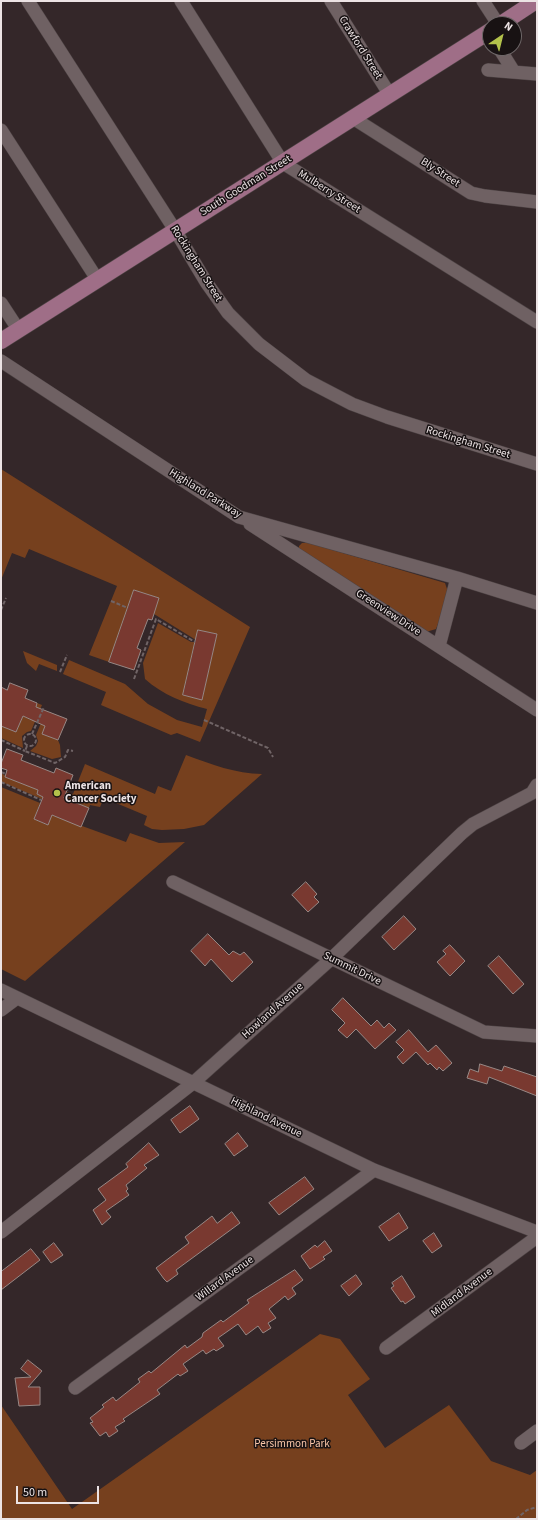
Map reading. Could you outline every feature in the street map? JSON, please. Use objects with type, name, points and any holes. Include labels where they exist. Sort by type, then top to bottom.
[{"type":"main road","name":"South Goodman Street","points":[[513,16],[536,1]]},
{"type":"main road","name":"South Goodman Street","points":[[1,341],[482,36]]},
{"type":"street","name":"Rockingham Street","points":[[28,1],[175,230],[206,282],[228,313],[259,344],[306,380],[352,404],[387,417],[537,464]]},
{"type":"street","name":"Mulberry Street","points":[[181,1],[283,163],[537,322]]},
{"type":"street","name":"Crawford Street","points":[[330,1],[390,95]]},
{"type":"street","points":[[483,1],[488,16]]},
{"type":"street","points":[[504,56],[514,72]]},
{"type":"street","points":[[488,70],[537,74]]},
{"type":"street","name":"Bly Street","points":[[353,118],[471,193],[537,202]]},
{"type":"street","points":[[1,130],[97,279]]},
{"type":"street","points":[[1,302],[18,329]]},
{"type":"street","name":"Highland Parkway","points":[[1,361],[239,517],[457,578],[537,603]]},
{"type":"street","name":"Greenview Drive","points":[[239,517],[537,710]]},
{"type":"street","points":[[439,646],[457,578]]},
{"type":"street","name":"Howland Avenue","points":[[1,1232],[193,1083],[331,959],[462,833],[473,824],[532,793],[537,785]]},
{"type":"street","name":"Summit Drive","points":[[173,882],[484,1032],[537,1036]]},
{"type":"street","name":"Highland Avenue","points":[[1,990],[374,1170],[537,1232]]},
{"type":"street","points":[[1,1010],[17,998]]},
{"type":"street","name":"Willard Avenue","points":[[75,1388],[374,1170]]},
{"type":"street","name":"Midland Avenue","points":[[386,1348],[537,1237]]},
{"type":"street","points":[[521,1443],[537,1431]]},
{"type":"path","points":[[1,610],[6,598]]},
{"type":"path","points":[[111,601],[128,608]]},
{"type":"path","points":[[134,679],[156,619],[195,642]]},
{"type":"path","points":[[60,672],[67,655]]},
{"type":"path","points":[[32,734],[44,706]]},
{"type":"path","points":[[204,720],[268,748],[274,757]]},
{"type":"path","points":[[27,746],[23,739],[26,735],[32,734]]},
{"type":"path","points":[[27,746],[31,747],[36,743],[36,739],[32,734]]},
{"type":"path","points":[[1,740],[55,763],[65,757],[68,750],[72,752]]},
{"type":"path","points":[[25,751],[27,746]]},
{"type":"path","points":[[1,772],[6,774]]},
{"type":"path","points":[[1,782],[42,800]]},
{"type":"path","points":[[516,1519],[527,1510],[537,1507]]},
{"type":"green space","points":[[1,469],[250,627],[200,742],[177,733],[171,735],[101,705],[106,692],[63,674],[69,660],[125,684],[148,704],[177,720],[202,727],[207,709],[174,698],[152,685],[145,679],[143,663],[158,623],[191,642],[195,642],[183,695],[202,700],[217,634],[198,630],[196,640],[154,614],[159,598],[134,590],[109,662],[89,655],[117,586],[29,549],[25,558],[12,553],[1,580]]},
{"type":"green space","points":[[302,543],[309,543],[445,583],[449,595],[436,629],[426,632],[299,551],[299,546]]},
{"type":"green space","points":[[23,651],[57,665],[57,671],[39,664],[36,671],[27,663]]},
{"type":"green space","points":[[37,703],[42,705],[31,731],[22,736],[23,748],[1,738],[1,726],[16,732],[23,716],[31,720]]},
{"type":"green space","points":[[41,723],[46,724],[42,734],[58,740],[61,757],[52,759],[30,751],[36,746],[38,741],[36,735]]},
{"type":"green space","points":[[186,755],[233,770],[252,774],[262,774],[204,825],[184,829],[152,829],[144,825],[147,816],[104,798],[100,807],[90,805],[89,808],[64,798],[67,792],[73,794],[85,764],[155,794],[158,786],[171,791]]},
{"type":"green space","points":[[1,773],[6,777],[38,790],[37,794],[43,797],[42,799],[2,782]]},
{"type":"green space","points":[[1,787],[40,803],[34,819],[47,825],[52,815],[126,842],[130,833],[159,843],[185,842],[25,981],[1,969]]},
{"type":"green space","name":"Persimmon Park","points":[[320,1334],[340,1339],[370,1379],[348,1395],[385,1448],[449,1405],[491,1461],[530,1475],[537,1470],[537,1519],[1,1519],[1,1405],[72,1509]]},
{"type":"building","points":[[134,590],[159,598],[152,620],[148,619],[137,648],[141,650],[134,670],[109,662]]},
{"type":"building","points":[[198,630],[217,634],[202,700],[183,695]]},
{"type":"building","points":[[10,683],[28,690],[25,698],[37,703],[36,707],[67,719],[58,740],[42,734],[45,726],[23,716],[16,732],[1,726],[1,687],[7,690]]},
{"type":"building","points":[[7,749],[23,755],[21,760],[54,773],[56,768],[73,775],[64,798],[89,808],[81,827],[52,815],[48,825],[34,819],[43,797],[37,794],[38,790],[5,777],[7,770],[1,768],[1,764]]},
{"type":"building","points":[[306,882],[317,894],[314,897],[319,902],[308,912],[292,895]]},
{"type":"building","points":[[404,916],[416,929],[394,950],[382,937]]},
{"type":"building","points":[[208,934],[229,955],[233,951],[240,955],[244,952],[253,962],[232,982],[211,959],[205,966],[191,951]]},
{"type":"building","points":[[450,945],[465,961],[450,976],[437,962],[446,954],[443,951]]},
{"type":"building","points":[[499,956],[524,984],[513,994],[488,966]]},
{"type":"building","points":[[343,998],[371,1026],[377,1020],[384,1028],[389,1023],[396,1030],[375,1049],[356,1029],[347,1038],[338,1030],[345,1023],[332,1010]]},
{"type":"building","points":[[409,1030],[428,1052],[436,1045],[452,1063],[443,1071],[439,1067],[437,1070],[430,1063],[428,1065],[416,1052],[403,1064],[397,1057],[404,1050],[396,1042]]},
{"type":"building","points":[[480,1064],[502,1071],[504,1066],[537,1077],[537,1096],[489,1077],[487,1084],[467,1078],[470,1069],[478,1072]]},
{"type":"building","points":[[190,1106],[199,1119],[180,1133],[171,1120]]},
{"type":"building","points":[[238,1133],[248,1146],[234,1156],[225,1144]]},
{"type":"building","points":[[149,1143],[159,1155],[144,1165],[147,1168],[126,1185],[128,1189],[126,1191],[129,1195],[106,1211],[111,1217],[102,1225],[93,1210],[106,1200],[98,1189],[128,1167],[126,1164]]},
{"type":"building","points":[[305,1177],[314,1189],[279,1215],[269,1203]]},
{"type":"building","points":[[232,1212],[240,1223],[176,1270],[178,1274],[167,1282],[156,1268],[189,1243],[185,1237],[212,1216],[217,1223]]},
{"type":"building","points":[[399,1213],[408,1228],[389,1241],[379,1227]]},
{"type":"building","points":[[434,1233],[442,1246],[432,1253],[423,1241]]},
{"type":"building","points":[[325,1241],[332,1251],[323,1257],[325,1259],[310,1269],[301,1256],[315,1245],[317,1247]]},
{"type":"building","points":[[54,1243],[63,1255],[51,1263],[43,1252]]},
{"type":"building","points":[[31,1249],[40,1260],[1,1290],[1,1272]]},
{"type":"building","points":[[295,1270],[303,1280],[292,1288],[296,1294],[288,1300],[285,1296],[269,1309],[276,1318],[268,1323],[271,1328],[263,1333],[258,1326],[246,1335],[238,1324],[218,1338],[224,1346],[216,1351],[214,1349],[206,1354],[203,1350],[183,1364],[188,1371],[180,1376],[178,1374],[157,1390],[160,1394],[123,1419],[125,1421],[115,1427],[118,1431],[109,1437],[106,1432],[100,1436],[90,1423],[93,1422],[90,1418],[104,1407],[102,1405],[113,1397],[116,1401],[140,1382],[138,1379],[149,1371],[151,1373],[185,1345],[187,1348],[202,1337],[203,1333],[221,1320],[223,1322],[249,1303],[247,1300]]},
{"type":"building","points":[[356,1275],[362,1284],[349,1296],[341,1286]]},
{"type":"building","points":[[402,1276],[415,1297],[405,1304],[403,1301],[401,1302],[391,1288],[394,1286],[392,1283]]},
{"type":"building","points":[[28,1360],[42,1371],[28,1387],[40,1387],[40,1405],[19,1406],[15,1378],[31,1377],[21,1369]]},
{"type":"place","name":"American Cancer Society","points":[[57,793]]}]
